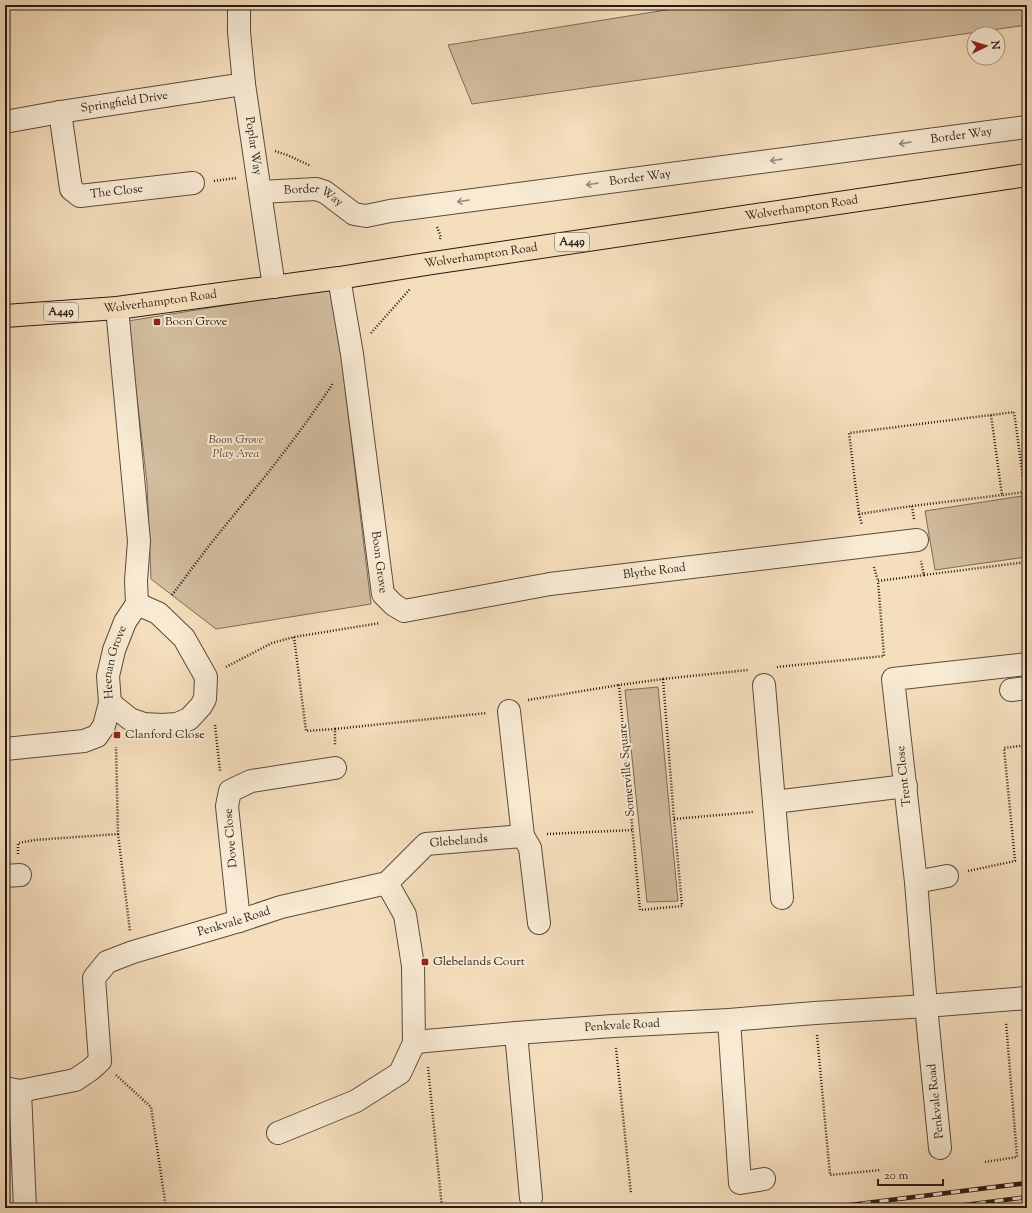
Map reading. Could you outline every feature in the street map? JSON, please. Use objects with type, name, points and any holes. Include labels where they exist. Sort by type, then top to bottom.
[{"type":"highway","name":"Wolverhampton Road","points":[[5,316],[117,308],[274,287],[1027,175]]},
{"type":"street","name":"Poplar Way","points":[[239,5],[239,32],[244,84],[274,287]]},
{"type":"street","name":"Springfield Drive","points":[[5,122],[60,112],[244,84]]},
{"type":"street","name":"The Close","points":[[60,112],[71,189],[80,196],[193,183]]},
{"type":"street","name":"Border Way","points":[[259,184],[316,189],[326,192],[354,214],[366,216],[390,211],[1027,127]]},
{"type":"street","name":"Boon Grove","points":[[339,278],[352,354],[383,594],[394,605]]},
{"type":"street","points":[[117,308],[139,541],[136,581],[137,604],[158,613],[184,638],[206,677],[205,699]]},
{"type":"street","name":"Blythe Road","points":[[394,605],[404,611],[550,584],[917,540]]},
{"type":"street","name":"Heenan Grove","points":[[137,604],[125,622],[114,650],[108,676],[110,703],[130,719],[144,724],[162,725],[177,724],[189,719],[201,706],[205,699]]},
{"type":"street","name":"Trent Close","points":[[926,1006],[916,882],[894,679],[1027,664]]},
{"type":"street","points":[[764,685],[782,898]]},
{"type":"street","points":[[5,749],[84,742],[97,736],[104,726],[110,703]]},
{"type":"street","points":[[509,711],[523,836],[530,848],[539,923]]},
{"type":"street","name":"Dove Close","points":[[239,921],[227,806],[230,791],[251,781],[335,768]]},
{"type":"street","points":[[775,806],[906,786]]},
{"type":"street","name":"Glebelands","points":[[387,883],[426,844],[523,836]]},
{"type":"street","points":[[916,882],[947,876]]},
{"type":"street","points":[[278,1133],[356,1100],[400,1073],[420,1042],[413,966],[405,915],[387,883]]},
{"type":"street","name":"Penkvale Road","points":[[100,1061],[94,978],[107,962],[133,952],[281,907],[387,883]]},
{"type":"street","name":"Penkvale Road","points":[[420,1042],[516,1032],[729,1020],[1027,998]]},
{"type":"street","name":"Penkvale Road","points":[[926,1006],[940,1148]]},
{"type":"street","points":[[729,1020],[740,1183],[764,1179]]},
{"type":"street","points":[[516,1032],[532,1198]]},
{"type":"street","points":[[25,1208],[12,1089],[75,1080],[100,1061]]},
{"type":"path","points":[[193,183],[259,184]]},
{"type":"path","points":[[158,613],[211,543],[267,476],[320,404],[352,354],[433,263],[440,237],[429,206]]},
{"type":"path","points":[[1024,492],[1027,516]]},
{"type":"path","points":[[912,506],[1002,495]]},
{"type":"path","points":[[924,576],[1027,562]]},
{"type":"path","points":[[206,677],[272,643],[294,637],[380,624],[394,605]]},
{"type":"path","points":[[294,637],[306,731],[509,711],[509,703],[619,685]]},
{"type":"path","name":"Somerville Square","points":[[663,679],[682,906],[640,910],[619,685],[663,679]]},
{"type":"path","points":[[205,699],[213,709],[221,782],[230,791]]},
{"type":"path","points":[[335,728],[335,768]]},
{"type":"path","points":[[947,876],[1015,861],[1004,748],[1027,745]]},
{"type":"path","points":[[116,746],[118,834],[133,952]]},
{"type":"path","points":[[674,819],[775,806]]},
{"type":"path","points":[[523,836],[633,830]]},
{"type":"path","points":[[12,875],[18,843],[35,840],[118,834]]},
{"type":"path","points":[[985,1162],[1017,1157],[1004,1000]]},
{"type":"path","points":[[815,1013],[830,1175],[881,1170]]},
{"type":"path","points":[[613,1026],[631,1194]]},
{"type":"path","points":[[420,1042],[442,1208]]},
{"type":"path","points":[[100,1061],[151,1107],[166,1208]]},
{"type":"green space","points":[[697,5],[1027,5],[1027,25],[1006,28],[1006,26],[966,26],[966,34],[472,104],[448,45]]},
{"type":"green space","name":"Boon Grove Play Area","points":[[333,288],[371,604],[216,629],[151,579],[147,483],[128,321]]},
{"type":"green space","points":[[1022,496],[1026,557],[935,570],[925,511]]},
{"type":"green space","points":[[658,687],[678,901],[647,902],[625,690]]},
{"type":"railway","points":[[826,1208],[1027,1183]]},
{"type":"railway","points":[[941,1208],[1027,1197]]},
{"type":"place","name":"Boon Grove","points":[[157,322]]},
{"type":"place","name":"Clanford Close","points":[[117,735]]},
{"type":"place","name":"Glebelands Court","points":[[425,962]]}]
